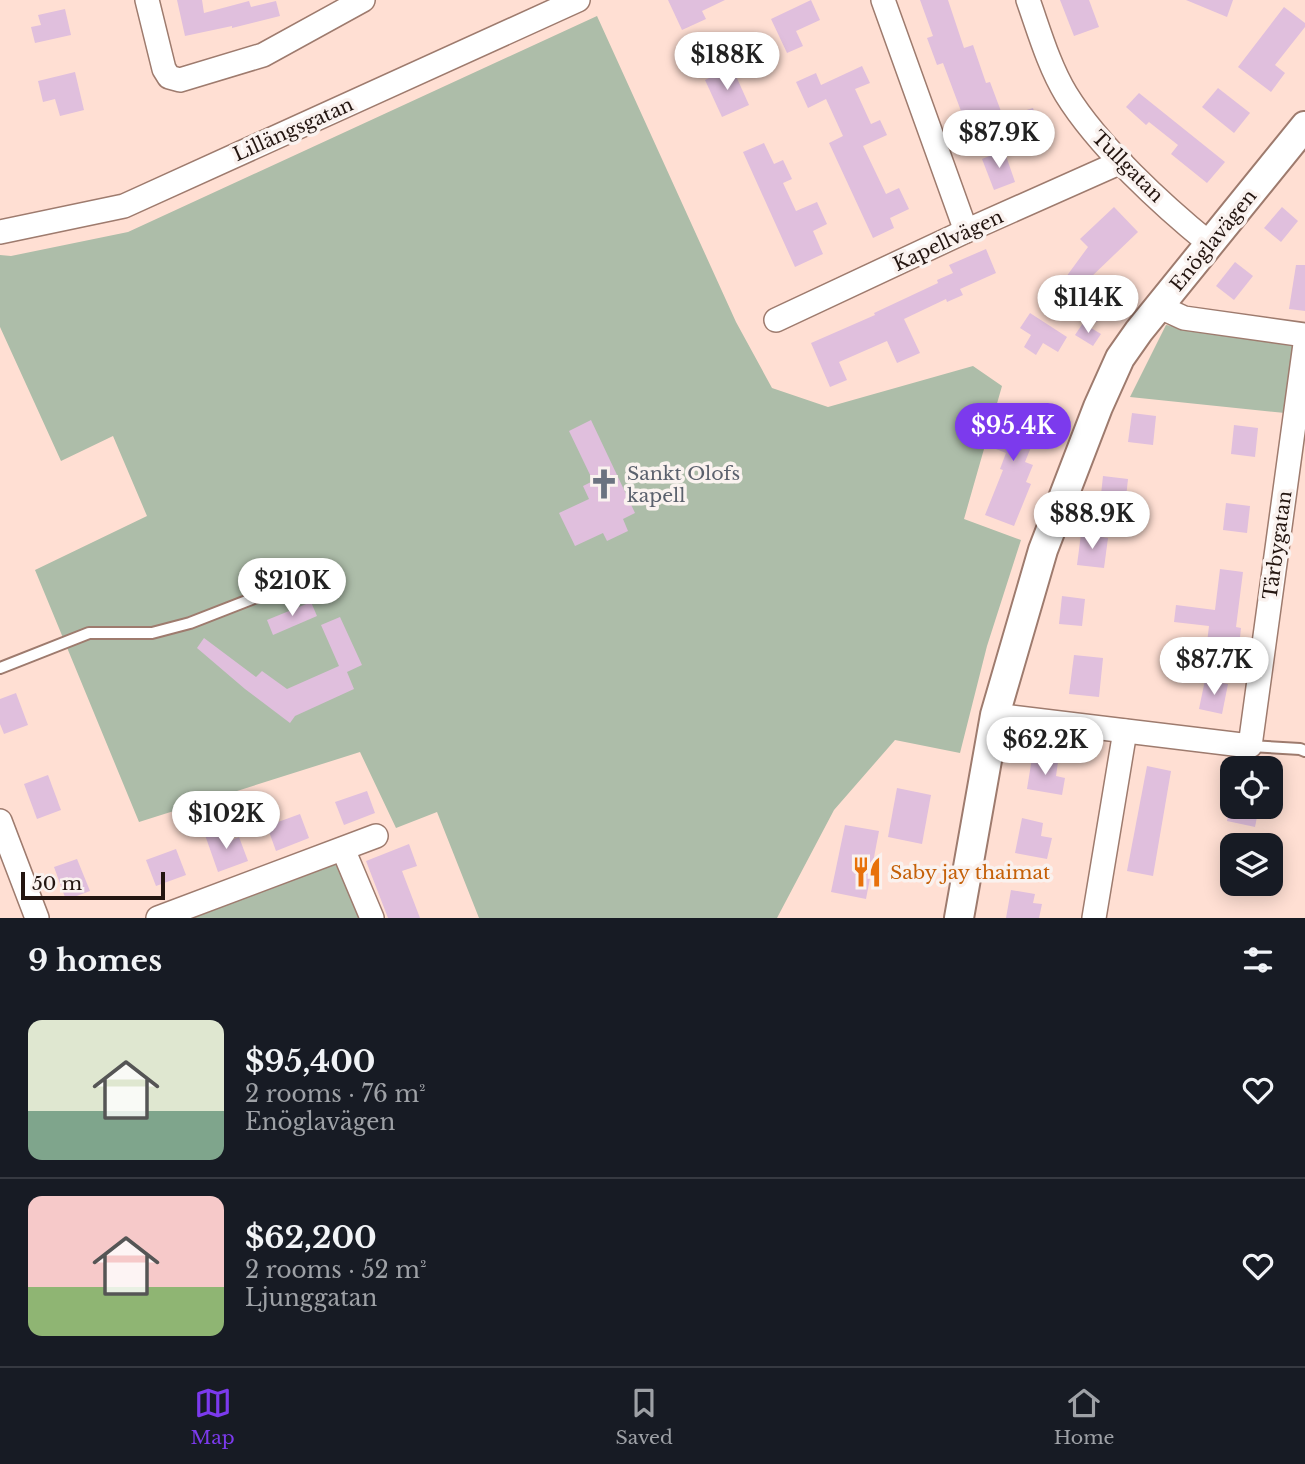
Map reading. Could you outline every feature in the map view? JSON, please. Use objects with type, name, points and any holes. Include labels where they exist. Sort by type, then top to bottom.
[{"type":"street","points":[[147,0],[164,69],[169,77],[180,80],[263,55],[363,0]]},
{"type":"street","name":"Lillängsgatan","points":[[0,232],[124,206],[578,0]]},
{"type":"street","points":[[883,0],[966,231]]},
{"type":"street","name":"Tullgatan","points":[[1028,0],[1065,93],[1090,128],[1121,162],[1210,244]]},
{"type":"street","name":"Enöglavägen","points":[[958,918],[995,715],[1042,550],[1076,459],[1120,358],[1305,126]]},
{"type":"street","name":"Kapellvägen","points":[[776,320],[1121,162]]},
{"type":"street","points":[[1160,307],[1184,318],[1305,335]]},
{"type":"street","name":"Tärbygatan","points":[[1250,746],[1305,344]]},
{"type":"street","points":[[995,715],[1250,746]]},
{"type":"street","points":[[1094,918],[1125,731]]},
{"type":"street","points":[[0,821],[37,918]]},
{"type":"street","points":[[158,918],[376,836]]},
{"type":"street","points":[[343,849],[372,918]]},
{"type":"lane","points":[[0,668],[89,633],[152,633],[190,623],[262,595]]},
{"type":"lane","points":[[1250,746],[1300,748],[1305,751]]},
{"type":"green space","points":[[597,16],[736,322],[772,388],[828,407],[973,366],[1002,386],[964,519],[1021,540],[987,646],[960,753],[895,740],[834,810],[777,918],[479,918],[437,812],[396,828],[360,752],[139,822],[35,570],[147,516],[113,436],[61,461],[0,327],[0,255],[11,256],[128,232]]},
{"type":"green space","points":[[1166,325],[1294,345],[1285,413],[1130,397]]},
{"type":"green space","points":[[333,858],[364,918],[181,918]]},
{"type":"building","points":[[177,0],[202,0],[204,13],[249,1],[251,7],[276,1],[280,16],[185,36]]},
{"type":"building","points":[[668,0],[725,0],[702,11],[706,19],[682,30]]},
{"type":"building","points":[[811,0],[820,20],[796,31],[803,46],[787,53],[771,19]]},
{"type":"building","points":[[920,0],[948,0],[964,48],[973,45],[986,83],[990,82],[1002,114],[967,127],[943,63],[937,65],[927,38],[933,36]]},
{"type":"building","points":[[1060,0],[1089,0],[1099,27],[1074,36]]},
{"type":"building","points":[[1186,0],[1233,0],[1227,17]]},
{"type":"building","points":[[1284,7],[1305,23],[1305,27],[1275,65],[1285,73],[1271,92],[1238,67]]},
{"type":"building","points":[[65,9],[71,35],[35,43],[31,27],[41,25],[38,15]]},
{"type":"building","points":[[862,66],[870,83],[855,89],[871,124],[880,120],[887,135],[863,146],[886,194],[899,188],[909,209],[890,218],[894,228],[873,238],[829,143],[843,136],[826,99],[808,108],[796,82],[816,73],[821,85]]},
{"type":"building","points":[[732,67],[749,105],[722,117],[705,80]]},
{"type":"building","points":[[75,72],[84,110],[60,116],[55,99],[43,102],[38,81]]},
{"type":"building","points":[[1218,88],[1250,113],[1234,133],[1202,107]]},
{"type":"building","points":[[1139,93],[1225,162],[1207,183],[1171,154],[1178,145],[1149,122],[1146,125],[1126,107]]},
{"type":"building","points":[[1033,108],[1041,133],[1016,141],[1007,116]]},
{"type":"building","points":[[764,143],[774,164],[783,160],[792,179],[783,183],[796,211],[817,202],[827,224],[813,231],[823,254],[795,267],[743,152]]},
{"type":"building","points":[[1004,150],[1015,182],[994,190],[982,159]]},
{"type":"building","points":[[1114,207],[1138,232],[1090,278],[1116,297],[1097,322],[1055,292],[1088,247],[1080,239]]},
{"type":"building","points":[[1282,207],[1298,221],[1281,242],[1264,228]]},
{"type":"building","points":[[986,249],[996,273],[960,289],[963,295],[947,302],[946,299],[904,319],[920,353],[897,363],[887,341],[839,362],[847,380],[830,387],[811,343],[938,283],[937,280],[953,273],[949,265]]},
{"type":"building","points":[[1235,262],[1253,276],[1234,300],[1216,286]]},
{"type":"building","points":[[1296,265],[1305,265],[1305,311],[1289,309]]},
{"type":"building","points":[[1030,313],[1067,337],[1058,352],[1043,343],[1036,355],[1024,347],[1031,335],[1020,328]]},
{"type":"building","points":[[1083,323],[1101,334],[1093,346],[1075,335]]},
{"type":"building","points":[[1008,404],[1043,417],[1025,462],[1033,465],[1026,482],[1031,484],[1014,526],[985,515],[1003,470],[1000,469],[1006,453],[991,447]]},
{"type":"building","points":[[1132,413],[1156,416],[1153,445],[1128,442]]},
{"type":"building","name":"Sankt Olofs kapell","points":[[591,420],[635,513],[623,519],[628,531],[607,541],[603,533],[575,546],[559,513],[589,499],[583,486],[593,481],[569,431]]},
{"type":"building","points":[[1234,425],[1258,428],[1255,457],[1231,454]]},
{"type":"building","points":[[1103,476],[1128,479],[1125,507],[1100,504]]},
{"type":"building","points":[[1226,503],[1250,506],[1247,533],[1223,530]]},
{"type":"building","points":[[1081,534],[1108,538],[1104,568],[1077,565]]},
{"type":"building","points":[[1220,569],[1243,572],[1236,627],[1241,628],[1239,647],[1228,646],[1227,654],[1206,651],[1209,626],[1174,622],[1176,605],[1215,610]]},
{"type":"building","points":[[1062,596],[1085,599],[1082,626],[1059,624]]},
{"type":"building","points":[[311,602],[317,616],[273,635],[267,620]]},
{"type":"building","points":[[340,617],[362,665],[347,672],[354,689],[295,716],[290,723],[197,648],[204,638],[256,677],[262,671],[287,689],[339,666],[321,625]]},
{"type":"building","points":[[1074,655],[1103,658],[1099,697],[1069,694]]},
{"type":"building","points":[[1205,680],[1228,684],[1222,714],[1199,709]]},
{"type":"building","points":[[16,693],[28,725],[4,734],[0,724],[0,699]]},
{"type":"building","points":[[1032,758],[1058,762],[1056,776],[1065,778],[1062,795],[1027,789]]},
{"type":"building","points":[[1147,766],[1171,771],[1153,876],[1127,871]]},
{"type":"building","points":[[48,775],[61,810],[37,819],[24,784]]},
{"type":"building","points":[[897,788],[931,795],[922,844],[888,837]]},
{"type":"building","points":[[367,791],[375,813],[344,825],[335,802]]},
{"type":"building","points":[[300,814],[309,838],[276,851],[267,826]]},
{"type":"building","points":[[1022,818],[1043,823],[1041,836],[1052,838],[1047,859],[1015,853]]},
{"type":"building","points":[[1227,819],[1257,819],[1255,827]]},
{"type":"building","points":[[845,825],[879,831],[866,899],[831,892]]},
{"type":"building","points":[[221,829],[226,843],[239,837],[248,861],[218,872],[205,835]]},
{"type":"building","points":[[409,844],[417,866],[402,871],[420,918],[388,918],[366,861]]},
{"type":"building","points":[[176,849],[186,875],[156,886],[146,860]]},
{"type":"building","points":[[77,859],[90,891],[66,900],[54,867]]},
{"type":"building","points":[[1011,890],[1035,894],[1033,903],[1042,904],[1039,918],[1006,918]]},
{"type":"place","name":"Sankt Olofs kapell","points":[[604,484]]},
{"type":"place","name":"Saby jay thaimat","points":[[867,872]]}]
